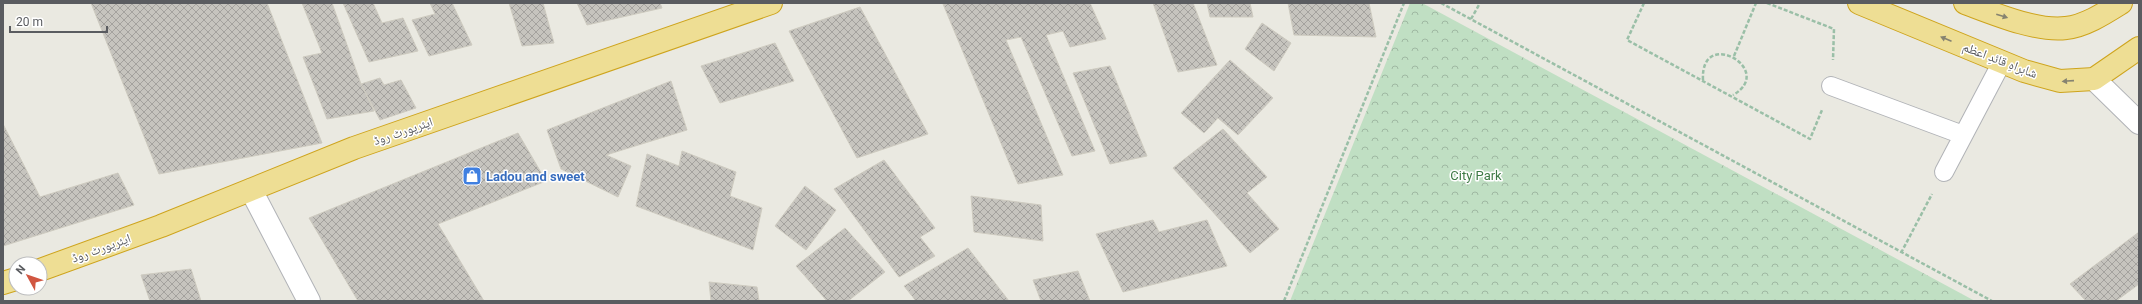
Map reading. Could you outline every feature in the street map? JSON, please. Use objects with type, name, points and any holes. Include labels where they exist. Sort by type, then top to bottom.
[{"type":"highway","name":"ایئرپورٹ روڈ","points":[[48,267],[161,226],[354,148],[771,3]]},
{"type":"highway","name":"شاہراہِ قائدِ اعظم","points":[[1859,3],[2024,71],[2060,81],[2094,79]]},
{"type":"highway","points":[[1965,3],[2035,26],[2066,28],[2098,17],[2121,3]]},
{"type":"highway","points":[[2094,79],[2139,48]]},
{"type":"street","points":[[2094,79],[2139,123]]},
{"type":"street","points":[[251,190],[310,301]]},
{"type":"lane","points":[[1944,172],[2002,62]]},
{"type":"lane","points":[[1831,86],[1963,135]]},
{"type":"path","points":[[1284,301],[1404,3]]},
{"type":"path","points":[[1441,3],[1992,301]]},
{"type":"path","points":[[1471,19],[1480,3]]},
{"type":"path","points":[[1644,3],[1627,40],[1732,95],[1810,139],[1831,86],[1834,29],[1767,3]]},
{"type":"path","points":[[1734,56],[1756,3]]},
{"type":"path","points":[[1703,81],[1704,67],[1714,56],[1720,54],[1734,56],[1742,64],[1745,76],[1741,88],[1732,95]]},
{"type":"path","points":[[1902,253],[1944,172]]},
{"type":"green space","name":"City Park","points":[[1410,3],[1422,3],[1975,301],[1290,301]]},
{"type":"building","points":[[91,3],[267,3],[322,143],[159,174]]},
{"type":"building","points":[[302,3],[332,3],[361,84],[374,111],[327,119],[303,57],[322,53]]},
{"type":"building","points":[[343,3],[373,3],[382,23],[403,18],[418,51],[369,62]]},
{"type":"building","points":[[430,3],[452,3],[472,45],[429,56],[412,20],[435,14]]},
{"type":"building","points":[[509,3],[543,3],[554,43],[522,46]]},
{"type":"building","points":[[577,3],[660,3],[662,8],[587,25]]},
{"type":"building","points":[[1090,3],[1106,39],[1070,47],[1063,31],[1046,35],[1095,151],[1072,156],[1021,37],[1006,40],[1063,175],[1018,184],[943,4]]},
{"type":"building","points":[[1153,3],[1193,3],[1217,65],[1178,72]]},
{"type":"building","points":[[1207,3],[1250,3],[1253,17],[1210,17]]},
{"type":"building","points":[[1288,3],[1369,3],[1376,37],[1294,35]]},
{"type":"building","points":[[860,7],[928,134],[857,158],[789,31]]},
{"type":"building","points":[[1262,23],[1291,43],[1274,71],[1245,49]]},
{"type":"building","points":[[775,43],[794,81],[720,103],[701,66]]},
{"type":"building","points":[[1230,60],[1273,98],[1238,135],[1218,118],[1204,133],[1181,113]]},
{"type":"building","points":[[1110,66],[1147,156],[1110,164],[1073,73]]},
{"type":"building","points":[[380,78],[384,85],[401,80],[416,108],[380,120],[361,84]]},
{"type":"building","points":[[671,81],[687,130],[606,155],[631,166],[618,197],[561,169],[547,130]]},
{"type":"building","points":[[3,124],[40,197],[118,173],[134,205],[3,246]]},
{"type":"building","points":[[1223,129],[1267,177],[1247,193],[1279,229],[1250,253],[1173,168]]},
{"type":"building","points":[[518,133],[546,181],[438,224],[484,301],[358,301],[309,218]]},
{"type":"building","points":[[682,151],[736,172],[730,196],[762,208],[753,250],[636,206],[647,154],[679,166]]},
{"type":"building","points":[[884,160],[935,228],[920,237],[935,256],[899,277],[834,189]]},
{"type":"building","points":[[805,186],[836,210],[806,250],[775,226]]},
{"type":"building","points":[[971,196],[1041,205],[1043,241],[974,232]]},
{"type":"building","points":[[1153,220],[1159,232],[1207,220],[1227,266],[1123,292],[1096,234]]},
{"type":"building","points":[[845,228],[885,272],[848,301],[827,301],[796,266]]},
{"type":"building","points":[[2139,232],[2139,284],[2116,301],[2086,301],[2070,284]]},
{"type":"building","points":[[968,248],[1009,301],[916,301],[904,286]]},
{"type":"building","points":[[191,269],[201,301],[150,301],[141,275]]},
{"type":"building","points":[[1078,271],[1090,301],[1041,301],[1033,280]]},
{"type":"building","points":[[709,282],[757,287],[759,301],[711,301]]},
{"type":"place","name":"Ladou and sweet","points":[[472,176]]}]
